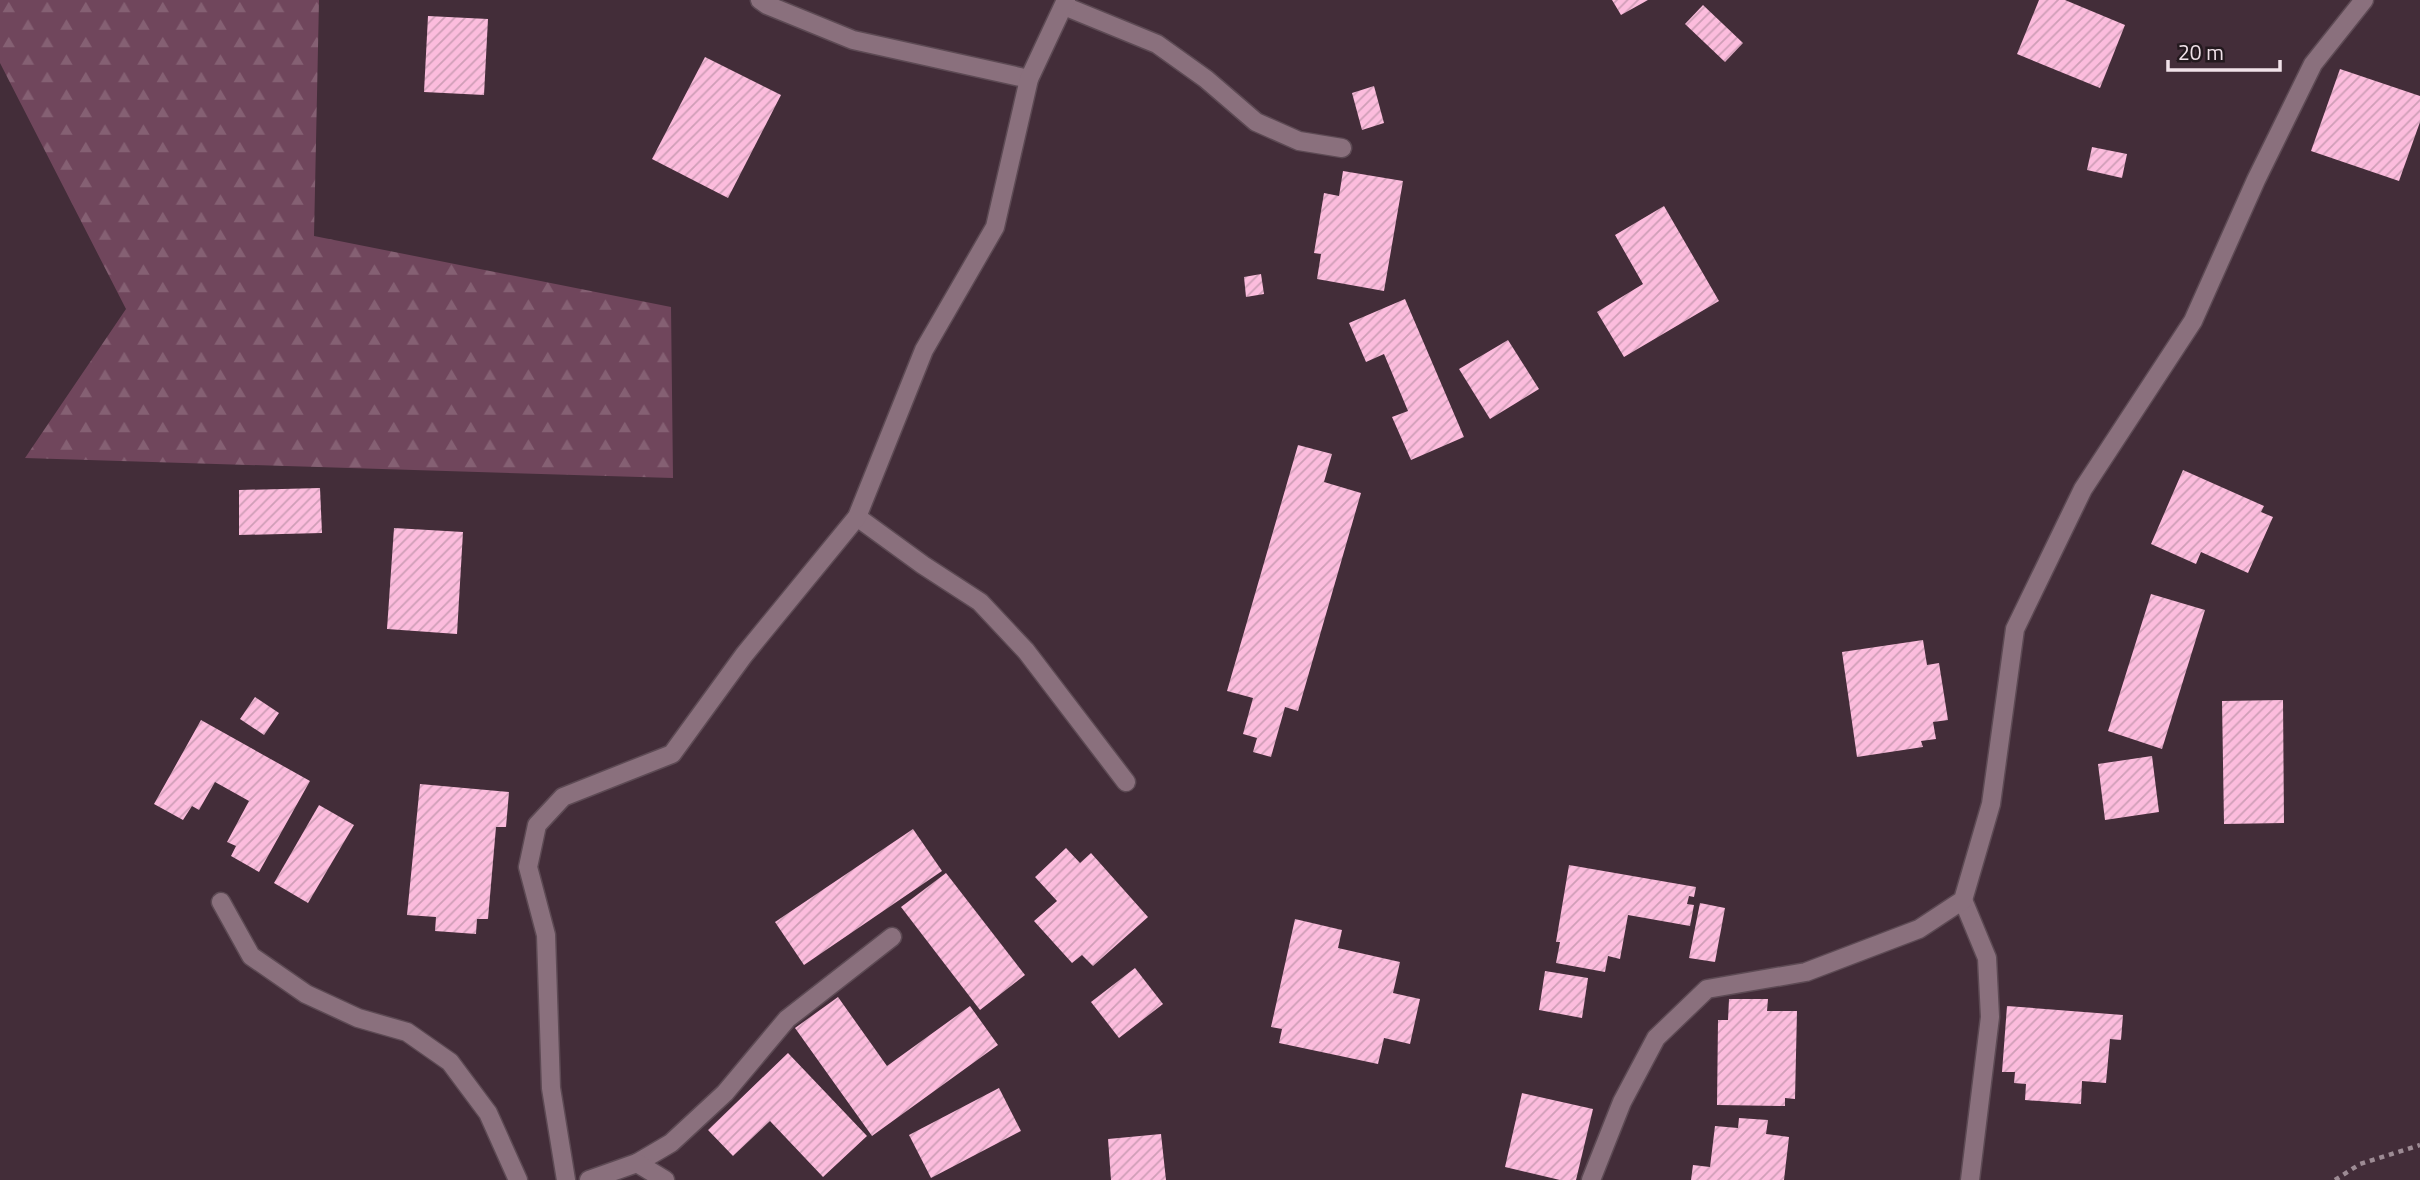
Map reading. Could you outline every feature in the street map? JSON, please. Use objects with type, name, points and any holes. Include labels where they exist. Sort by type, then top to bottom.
[{"type":"street","points":[[760,0],[853,40],[1029,79]]},
{"type":"street","points":[[1970,1180],[1990,1017],[1987,958],[1963,900],[1991,804],[2015,629],[2083,489],[2193,321],[2256,180],[2313,64],[2364,0]]},
{"type":"street","points":[[566,1180],[551,1088],[546,934],[528,867],[537,825],[563,797],[672,754],[744,655],[858,517],[924,350],[995,227],[1029,79],[1065,3],[1157,44],[1206,79],[1256,122],[1299,141],[1342,148]]},
{"type":"street","points":[[858,517],[923,565],[980,602],[1026,651],[1126,782]]},
{"type":"street","points":[[1591,1180],[1622,1102],[1656,1038],[1707,989],[1806,972],[1919,929],[1963,900]]},
{"type":"street","points":[[221,902],[251,956],[306,995],[358,1018],[407,1032],[450,1062],[488,1112],[518,1180]]},
{"type":"street","points":[[589,1180],[637,1163],[671,1143],[725,1093],[787,1019],[892,937]]},
{"type":"street","points":[[637,1163],[665,1180]]},
{"type":"path","points":[[2335,1180],[2360,1164],[2420,1145]]},
{"type":"green space","points":[[0,0],[319,0],[314,236],[671,307],[673,478],[25,458],[126,309],[0,63]]},
{"type":"building","points":[[1612,0],[1648,0],[1621,15]]},
{"type":"building","points":[[2039,0],[2065,0],[2125,25],[2100,88],[2017,54]]},
{"type":"building","points":[[1703,5],[1743,43],[1725,62],[1685,24]]},
{"type":"building","points":[[428,16],[488,19],[484,95],[424,92]]},
{"type":"building","points":[[705,57],[781,95],[728,198],[652,159]]},
{"type":"building","points":[[2340,69],[2420,96],[2420,122],[2399,181],[2311,151]]},
{"type":"building","points":[[1374,86],[1384,123],[1362,130],[1352,93]]},
{"type":"building","points":[[2092,147],[2127,154],[2122,178],[2087,170]]},
{"type":"building","points":[[1343,171],[1403,181],[1384,291],[1317,279],[1321,254],[1314,253],[1324,193],[1339,196]]},
{"type":"building","points":[[1664,206],[1719,301],[1624,357],[1597,312],[1643,284],[1615,235]]},
{"type":"building","points":[[1261,274],[1264,294],[1246,297],[1244,277]]},
{"type":"building","points":[[1405,299],[1464,437],[1411,460],[1392,417],[1408,411],[1384,354],[1366,362],[1349,323]]},
{"type":"building","points":[[1508,340],[1539,389],[1490,419],[1459,369]]},
{"type":"building","points":[[1298,445],[1332,454],[1324,482],[1361,493],[1298,711],[1285,707],[1271,757],[1253,752],[1257,738],[1243,734],[1253,698],[1227,691]]},
{"type":"building","points":[[2183,470],[2264,506],[2261,512],[2273,517],[2248,573],[2201,552],[2196,564],[2151,544]]},
{"type":"building","points":[[320,488],[322,533],[239,535],[239,490]]},
{"type":"building","points":[[394,528],[463,532],[457,634],[387,629]]},
{"type":"building","points":[[2151,594],[2205,610],[2162,749],[2108,731]]},
{"type":"building","points":[[1923,640],[1927,665],[1939,663],[1948,720],[1933,722],[1936,739],[1921,741],[1923,747],[1857,757],[1842,652]]},
{"type":"building","points":[[255,697],[279,713],[264,735],[240,719]]},
{"type":"building","points":[[2283,700],[2284,823],[2224,824],[2222,701]]},
{"type":"building","points":[[201,720],[310,781],[259,872],[231,856],[236,846],[227,842],[249,801],[215,782],[199,810],[192,806],[183,820],[154,804]]},
{"type":"building","points":[[2152,756],[2159,812],[2105,820],[2098,764]]},
{"type":"building","points":[[420,784],[509,792],[506,827],[496,827],[488,919],[477,919],[476,934],[435,931],[436,917],[407,915]]},
{"type":"building","points":[[319,805],[354,825],[308,903],[274,883]]},
{"type":"building","points":[[913,829],[942,871],[804,965],[775,922]]},
{"type":"building","points":[[1066,848],[1080,863],[1091,853],[1148,917],[1093,966],[1082,955],[1072,963],[1034,921],[1057,901],[1035,877]]},
{"type":"building","points":[[1569,865],[1696,887],[1694,897],[1689,896],[1687,904],[1694,905],[1690,926],[1628,915],[1620,959],[1608,956],[1605,972],[1556,963],[1560,942],[1556,942]]},
{"type":"building","points":[[946,873],[1025,975],[980,1010],[901,907]]},
{"type":"building","points":[[1700,903],[1725,908],[1715,962],[1689,958]]},
{"type":"building","points":[[1295,919],[1342,930],[1338,948],[1400,962],[1393,993],[1420,999],[1410,1044],[1384,1038],[1378,1064],[1279,1043],[1282,1029],[1271,1027]]},
{"type":"building","points":[[1135,968],[1163,1004],[1119,1038],[1091,1002]]},
{"type":"building","points":[[1545,971],[1588,978],[1582,1018],[1539,1010]]},
{"type":"building","points":[[838,997],[887,1066],[970,1006],[998,1045],[872,1136],[795,1028]]},
{"type":"building","points":[[1729,999],[1768,999],[1767,1011],[1797,1011],[1795,1099],[1785,1098],[1785,1106],[1717,1105],[1718,1020],[1728,1020]]},
{"type":"building","points":[[2007,1006],[2123,1015],[2121,1040],[2110,1039],[2106,1083],[2082,1081],[2081,1104],[2025,1100],[2026,1084],[2014,1083],[2015,1072],[2002,1072]]},
{"type":"building","points":[[788,1053],[867,1136],[823,1177],[770,1121],[733,1156],[708,1130]]},
{"type":"building","points":[[999,1088],[1021,1131],[931,1178],[909,1135]]},
{"type":"building","points":[[1522,1093],[1593,1109],[1576,1180],[1560,1180],[1505,1167]]},
{"type":"building","points":[[1739,1118],[1768,1120],[1766,1134],[1789,1137],[1784,1180],[1691,1180],[1693,1165],[1710,1167],[1715,1126],[1738,1128]]},
{"type":"building","points":[[1161,1134],[1166,1180],[1111,1180],[1108,1139]]}]
